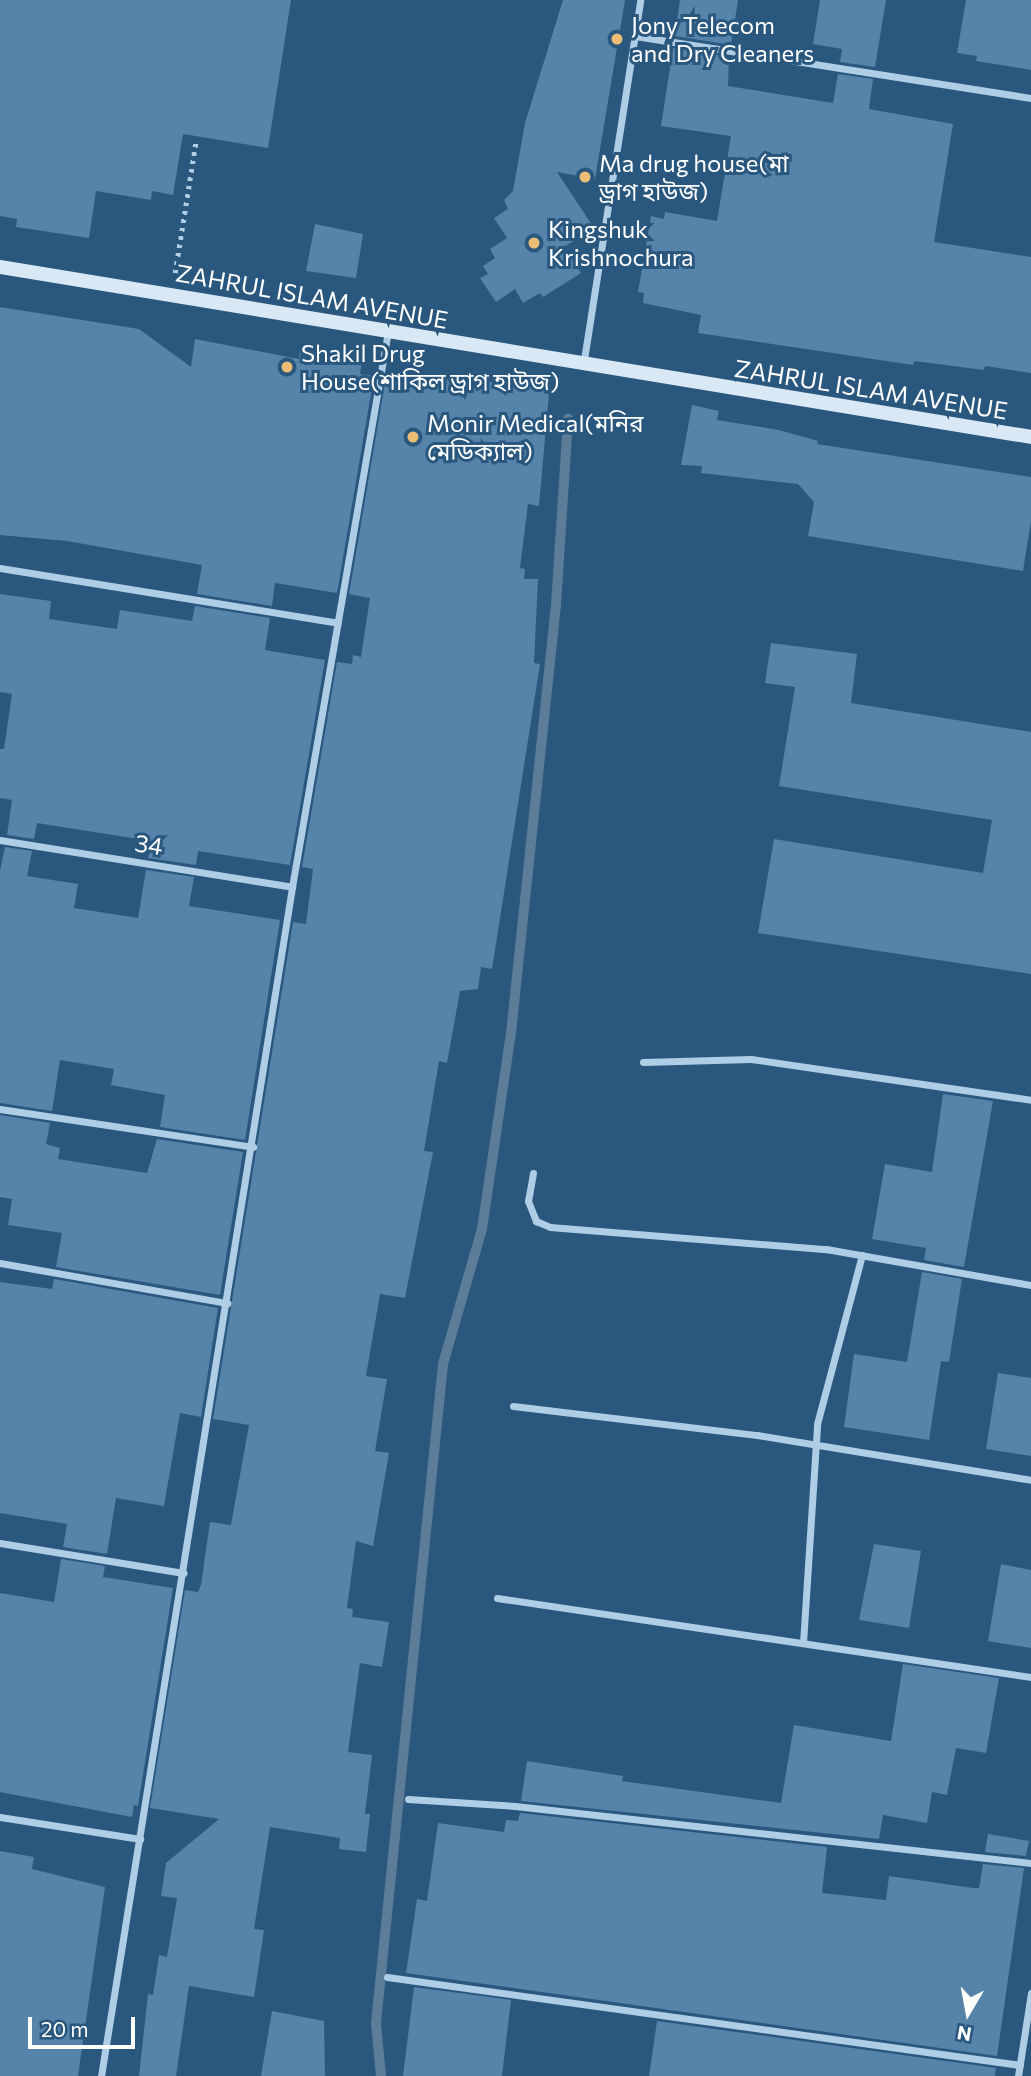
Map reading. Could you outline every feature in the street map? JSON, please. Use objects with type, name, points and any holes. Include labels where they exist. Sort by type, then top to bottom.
[{"type":"street","points":[[582,366],[640,0]]},
{"type":"street","points":[[635,36],[1031,97]]},
{"type":"street","name":"ZAHRUL ISLAM AVENUE","points":[[0,267],[172,294],[582,366],[1031,437]]},
{"type":"street","points":[[101,2076],[228,1303],[292,887],[388,331]]},
{"type":"street","points":[[0,568],[338,623]]},
{"type":"street","name":"34","points":[[0,840],[292,887]]},
{"type":"street","points":[[643,1062],[751,1059],[1031,1100]]},
{"type":"street","points":[[0,1109],[253,1147]]},
{"type":"street","points":[[533,1173],[528,1201],[536,1221],[550,1227],[862,1255],[1031,1285]]},
{"type":"street","points":[[803,1643],[814,1444],[822,1391],[862,1255]]},
{"type":"street","points":[[0,1264],[228,1303]]},
{"type":"street","points":[[513,1406],[814,1444],[1031,1480]]},
{"type":"street","points":[[0,1543],[184,1573]]},
{"type":"street","points":[[497,1598],[1031,1676]]},
{"type":"street","points":[[408,1799],[514,1806],[1031,1863]]},
{"type":"street","points":[[0,1817],[141,1839]]},
{"type":"street","points":[[387,1976],[1020,2065]]},
{"type":"street","points":[[1018,2076],[1031,1993]]},
{"type":"path","points":[[172,294],[196,141]]},
{"type":"building","points":[[0,0],[291,0],[268,148],[183,134],[173,195],[152,191],[151,200],[96,191],[89,238],[16,227],[17,219],[0,216]]},
{"type":"building","points":[[563,0],[625,0],[595,179],[557,172],[594,228],[564,247],[581,273],[543,297],[540,293],[523,303],[515,289],[496,302],[480,278],[488,274],[483,266],[495,258],[490,249],[507,238],[494,218],[508,209],[504,200],[513,191],[525,123]]},
{"type":"building","points":[[680,0],[738,0],[731,45],[675,36]]},
{"type":"building","points":[[820,0],[886,0],[875,67],[840,62],[842,49],[813,44]]},
{"type":"building","points":[[966,0],[1031,0],[1031,70],[976,61],[977,56],[957,53]]},
{"type":"building","points":[[673,48],[729,57],[728,86],[833,103],[838,74],[873,79],[869,109],[953,124],[934,242],[1031,257],[1031,373],[985,366],[984,370],[914,361],[913,365],[698,333],[701,315],[643,303],[644,293],[638,292],[651,216],[664,219],[665,212],[717,221],[731,136],[661,126]]},
{"type":"building","points":[[315,224],[363,234],[356,278],[306,271]]},
{"type":"building","points":[[0,307],[139,329],[191,367],[195,339],[299,359],[300,350],[362,360],[360,374],[374,376],[337,593],[275,583],[272,606],[197,594],[202,565],[67,541],[0,535]]},
{"type":"building","points":[[441,374],[517,386],[519,378],[550,382],[539,506],[528,504],[520,568],[525,569],[524,579],[538,579],[534,663],[540,664],[492,969],[481,967],[478,989],[460,991],[447,1063],[439,1061],[424,1151],[433,1152],[405,1298],[380,1294],[366,1376],[387,1379],[375,1451],[389,1453],[373,1546],[356,1541],[347,1608],[353,1609],[352,1617],[389,1622],[382,1667],[360,1663],[348,1752],[372,1755],[365,1814],[370,1814],[366,1852],[339,1849],[340,1838],[270,1827],[254,1929],[264,1930],[254,1997],[189,1986],[176,2076],[139,2076],[148,1994],[153,1995],[159,1955],[167,1957],[177,1898],[161,1896],[166,1863],[219,1819],[150,1808],[185,1590],[198,1592],[201,1585],[210,1522],[231,1525],[249,1425],[213,1419],[293,922],[306,924],[313,869],[302,867],[337,662],[352,664],[353,655],[361,657],[370,598],[349,594],[386,377],[439,385]]},
{"type":"building","points":[[692,405],[719,411],[717,420],[779,430],[818,441],[817,444],[1031,477],[1031,521],[1023,571],[808,536],[814,502],[798,484],[701,473],[702,466],[681,465]]},
{"type":"building","points":[[0,594],[51,601],[49,619],[117,629],[120,610],[192,621],[195,606],[270,618],[265,650],[325,660],[290,865],[198,851],[196,865],[148,858],[151,841],[37,823],[34,839],[7,835],[12,800],[0,798],[0,749],[4,749],[12,694],[0,692]]},
{"type":"building","points":[[771,643],[857,654],[851,703],[1031,732],[1031,974],[758,933],[774,839],[983,873],[992,820],[779,786],[795,687],[765,683]]},
{"type":"building","points":[[5,847],[32,851],[27,876],[78,884],[74,908],[138,918],[146,870],[194,877],[189,906],[280,920],[245,1140],[160,1127],[165,1095],[111,1085],[114,1069],[60,1060],[52,1111],[0,1103],[0,871]]},
{"type":"building","points":[[943,1094],[993,1101],[964,1267],[924,1260],[926,1248],[872,1239],[885,1164],[932,1172]]},
{"type":"building","points":[[0,1115],[50,1123],[46,1144],[60,1148],[58,1159],[147,1173],[157,1139],[243,1152],[220,1295],[56,1267],[62,1233],[8,1225],[12,1199],[0,1197]]},
{"type":"building","points":[[922,1272],[962,1279],[949,1362],[941,1361],[929,1440],[844,1427],[854,1354],[907,1362]]},
{"type":"building","points":[[54,1279],[218,1308],[201,1417],[180,1413],[164,1506],[116,1498],[107,1554],[63,1547],[67,1524],[0,1513],[0,1282],[52,1289]]},
{"type":"building","points":[[998,1373],[1031,1378],[1031,1456],[986,1449]]},
{"type":"building","points":[[874,1544],[921,1551],[909,1628],[859,1620]]},
{"type":"building","points":[[61,1559],[105,1566],[103,1577],[173,1588],[138,1806],[134,1805],[132,1817],[0,1792],[0,1593],[54,1602]]},
{"type":"building","points":[[1001,1564],[1031,1570],[1031,1648],[988,1641]]},
{"type":"building","points":[[903,1664],[999,1678],[986,1753],[956,1748],[947,1795],[932,1792],[927,1823],[883,1815],[879,1839],[521,1801],[527,1761],[623,1776],[622,1781],[781,1803],[794,1725],[891,1741]]},
{"type":"building","points":[[520,1813],[827,1847],[822,1893],[886,1900],[889,1876],[979,1888],[983,1864],[1024,1868],[997,2056],[406,1973],[417,1899],[427,1901],[438,1823],[504,1832],[506,1820],[518,1821]]},
{"type":"building","points":[[988,1834],[1029,1841],[1026,1856],[985,1852]]},
{"type":"building","points":[[0,1851],[34,1857],[32,1869],[105,1887],[78,2076],[0,2076]]},
{"type":"building","points":[[414,1987],[511,2000],[502,2076],[403,2076]]},
{"type":"building","points":[[272,2011],[324,2021],[325,2076],[261,2076]]},
{"type":"building","points":[[657,2021],[996,2068],[995,2076],[649,2076]]},
{"type":"waterway","points":[[381,2076],[376,2023],[443,1364],[482,1229],[511,1033],[556,605],[568,418]]},
{"type":"place","name":"Jony Telecom and Dry Cleaners","points":[[617,39]]},
{"type":"place","name":"Ma drug house(মা ড্রাগ হাউজ)","points":[[585,177]]},
{"type":"place","name":"Kingshuk Krishnochura","points":[[534,243]]},
{"type":"place","name":"Shakil Drug House(শাকিল ড্রাগ হাউজ)","points":[[287,367]]},
{"type":"place","name":"Monir Medical(মনির মেডিক্যাল)","points":[[413,437]]}]
